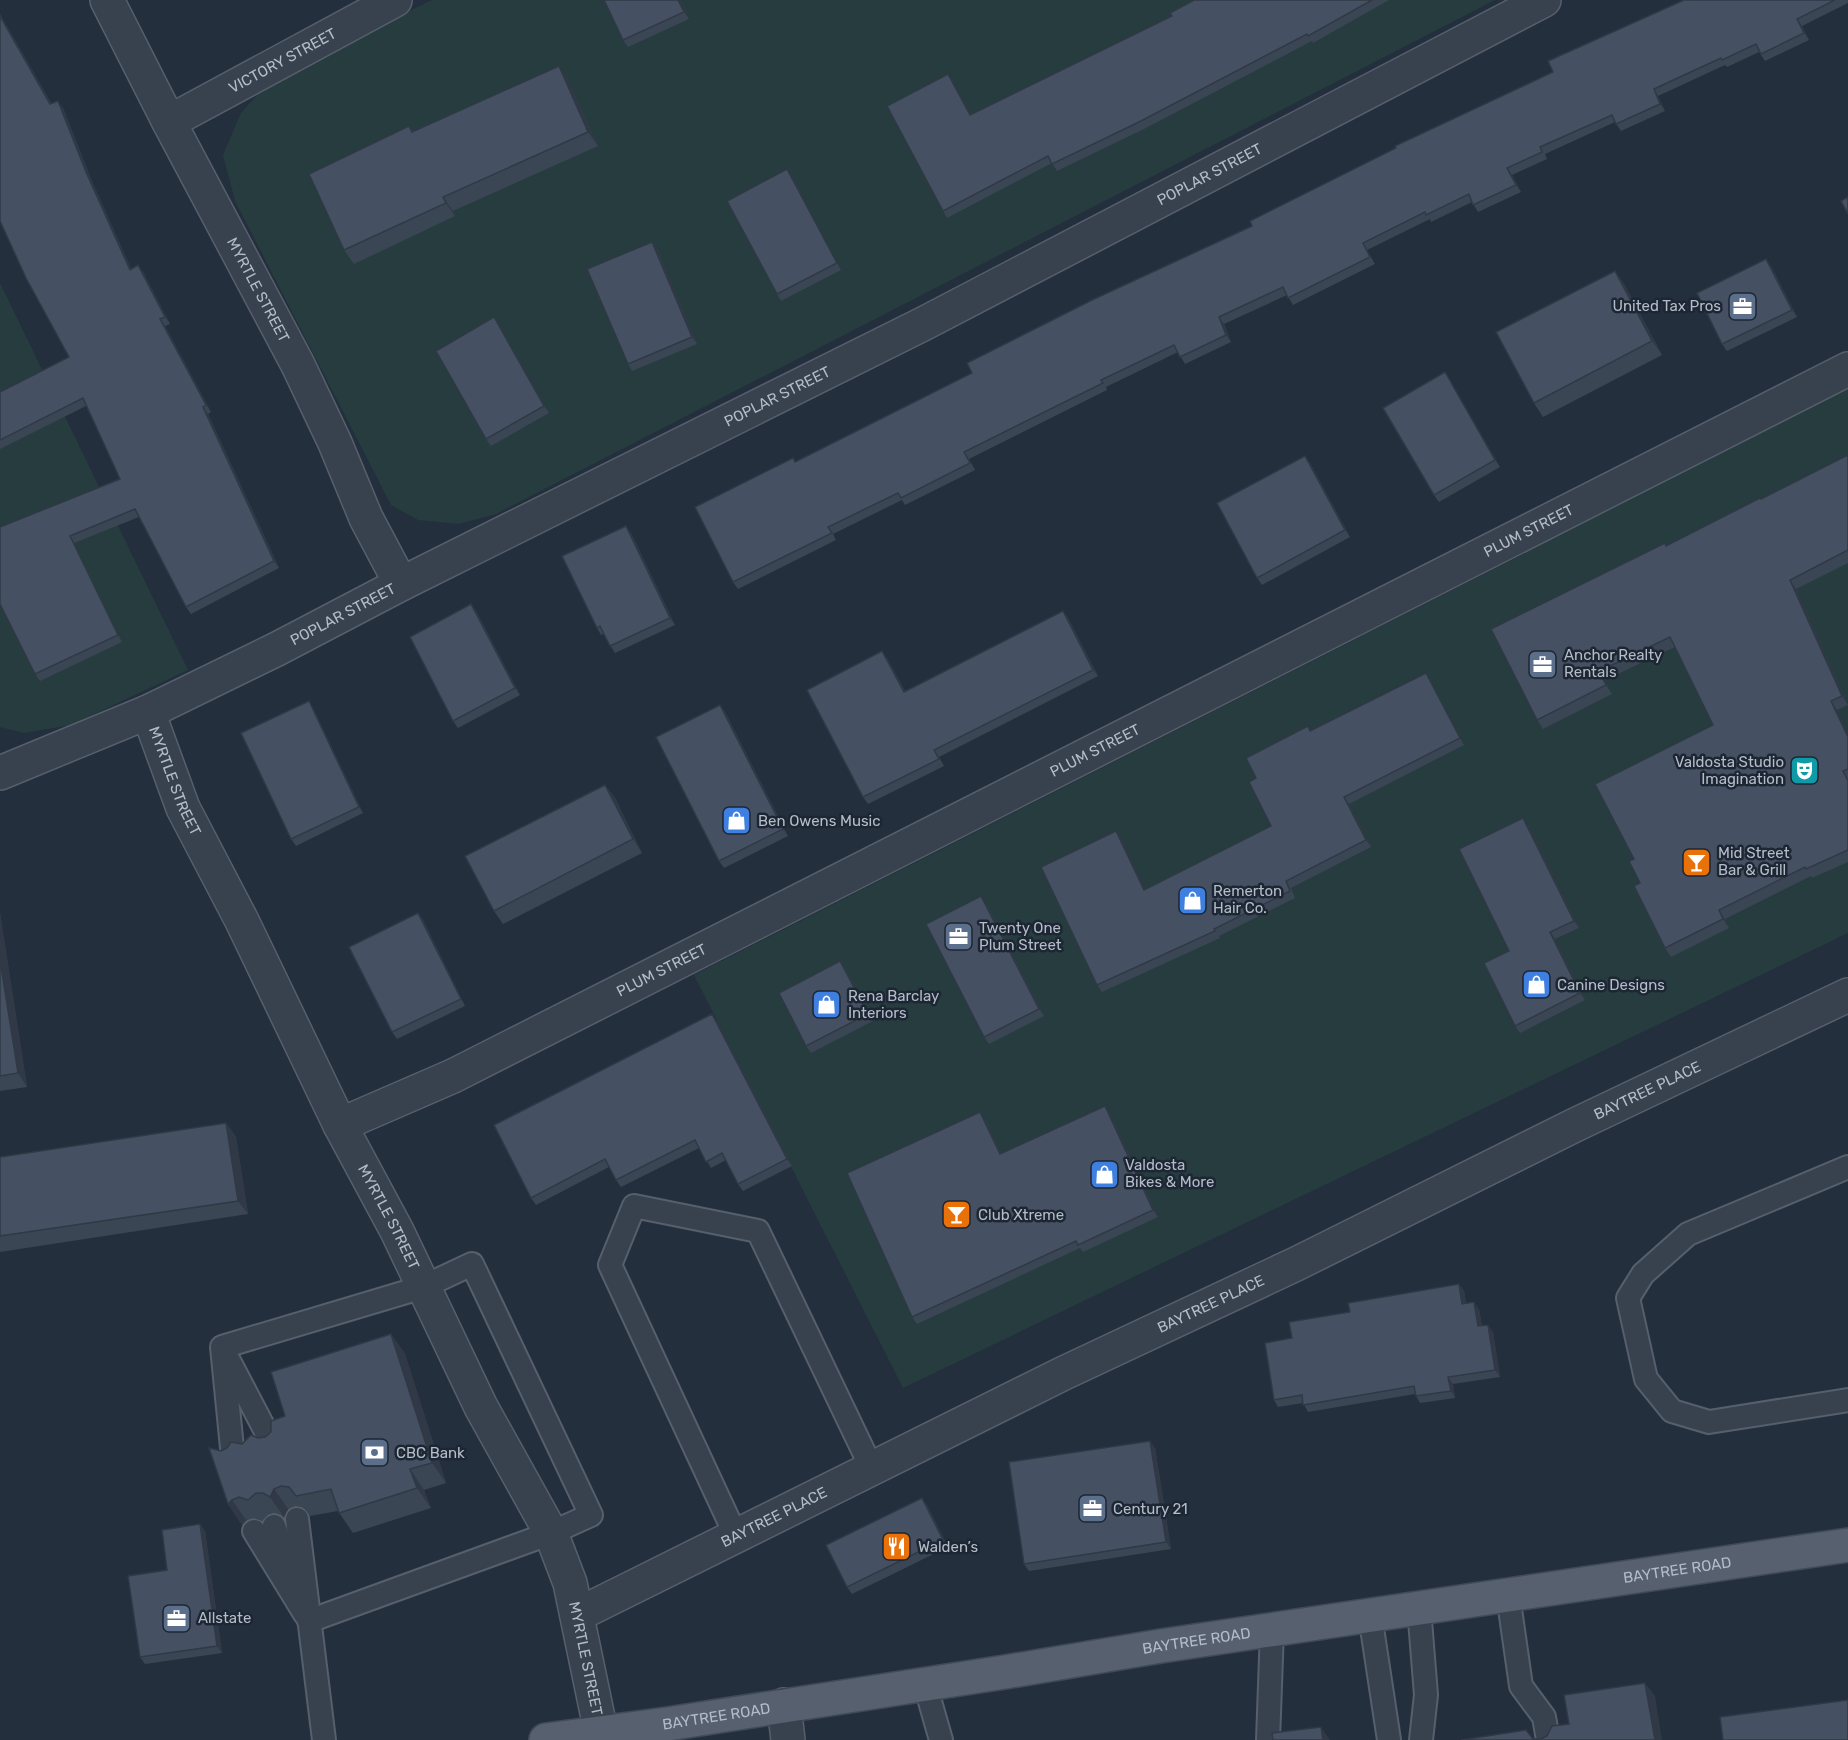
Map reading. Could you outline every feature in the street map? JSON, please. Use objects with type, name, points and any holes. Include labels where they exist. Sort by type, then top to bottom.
[{"type":"main road","name":"BAYTREE ROAD","points":[[546,1740],[601,1732],[668,1732],[784,1705],[1161,1646],[1848,1545]]},
{"type":"street","name":"VICTORY STREET","points":[[169,122],[395,0]]},
{"type":"street","name":"POPLAR STREET","points":[[0,774],[148,712],[277,649],[401,584],[923,324],[1544,0]]},
{"type":"street","name":"MYRTLE STREET","points":[[112,2],[169,122],[298,365],[335,443],[366,518],[401,584]]},
{"type":"street","name":"PLUM STREET","points":[[340,1125],[464,1071],[1848,369]]},
{"type":"street","name":"MYRTLE STREET","points":[[148,712],[183,808],[242,921],[340,1125],[397,1232],[481,1407],[551,1533],[570,1583],[601,1732]]},
{"type":"street","name":"BAYTREE PLACE","points":[[577,1615],[1074,1368],[1296,1264],[1575,1125],[1848,994]]},
{"type":"street","points":[[784,1705],[788,1740]]},
{"type":"lane","points":[[1848,1167],[1688,1234],[1642,1274],[1628,1298],[1646,1379],[1672,1411],[1709,1422],[1848,1400]]},
{"type":"lane","points":[[736,1536],[610,1265],[634,1206],[758,1231],[872,1469]]},
{"type":"lane","points":[[222,1347],[423,1287],[472,1264],[591,1515],[551,1533],[309,1621]]},
{"type":"lane","points":[[222,1347],[253,1451],[222,1347]]},
{"type":"lane","points":[[297,1519],[324,1740]]},
{"type":"lane","points":[[264,1528],[309,1621]]},
{"type":"lane","points":[[1508,1595],[1521,1686],[1544,1716],[1548,1740]]},
{"type":"lane","points":[[1419,1608],[1426,1695],[1421,1740]]},
{"type":"lane","points":[[1370,1615],[1389,1740]]},
{"type":"lane","points":[[1268,1740],[1272,1630]]},
{"type":"lane","points":[[925,1684],[941,1740]]},
{"type":"green space","points":[[432,0],[1495,0],[496,514],[459,524],[418,520],[391,505],[235,201],[223,155],[241,113],[274,76]]},
{"type":"green space","points":[[0,283],[188,670],[71,725],[24,733],[0,727]]},
{"type":"green space","points":[[1848,389],[1848,933],[903,1388],[694,975]]},
{"type":"building","points":[[604,0],[678,0],[684,12],[623,40]]},
{"type":"building","points":[[1194,0],[1372,0],[1308,36],[1307,34],[1139,122],[1052,164],[1048,156],[943,211],[887,106],[948,74],[970,115],[1172,16],[1170,13]]},
{"type":"building","points":[[1684,0],[1835,0],[1797,19],[1804,33],[1761,54],[1756,44],[1722,60],[1721,58],[1654,89],[1660,104],[1616,124],[1612,115],[1540,147],[1542,152],[1507,168],[1516,185],[1473,205],[1469,194],[1426,215],[1425,212],[1363,243],[1370,257],[1288,298],[1283,287],[1219,317],[1226,335],[1180,357],[1174,345],[1101,380],[1103,383],[964,452],[970,463],[901,498],[898,493],[828,527],[832,533],[733,582],[695,507],[793,458],[795,462],[972,373],[967,363],[1092,300],[1252,226],[1250,221],[1396,148],[1395,146],[1553,72],[1548,61]]},
{"type":"building","points":[[0,16],[50,104],[58,101],[86,172],[130,270],[138,265],[165,317],[160,319],[206,405],[203,407],[274,561],[186,607],[135,509],[70,536],[118,635],[35,674],[0,604],[0,527],[120,479],[83,398],[0,440],[0,392],[69,357],[26,278],[0,221]]},
{"type":"building","points":[[559,66],[588,132],[443,197],[446,203],[344,250],[309,174],[409,126],[412,132]]},
{"type":"building","points":[[787,169],[837,263],[777,294],[727,201]]},
{"type":"building","points":[[1848,197],[1848,214],[1841,201]]},
{"type":"building","points":[[652,242],[692,337],[628,364],[587,269]]},
{"type":"building","points":[[1766,259],[1792,310],[1722,344],[1697,293]]},
{"type":"building","points":[[1615,271],[1652,341],[1534,403],[1496,332]]},
{"type":"building","points":[[494,317],[544,406],[486,439],[436,351]]},
{"type":"building","points":[[1445,372],[1495,460],[1434,495],[1383,408]]},
{"type":"building","points":[[1848,455],[1848,550],[1790,580],[1842,696],[1831,701],[1848,737],[1848,769],[1843,771],[1848,781],[1848,850],[1806,869],[1805,867],[1719,910],[1723,919],[1665,948],[1634,886],[1640,883],[1629,861],[1634,859],[1595,784],[1713,725],[1670,637],[1599,671],[1606,685],[1537,720],[1491,629],[1665,543],[1666,546]]},
{"type":"building","points":[[1305,456],[1345,530],[1257,578],[1217,503]]},
{"type":"building","points":[[626,526],[670,618],[610,646],[600,626],[597,628],[562,556]]},
{"type":"building","points":[[471,604],[515,688],[453,721],[410,637]]},
{"type":"building","points":[[1063,611],[1093,670],[934,750],[939,759],[863,797],[807,690],[882,651],[904,692]]},
{"type":"building","points":[[1426,673],[1460,738],[1344,797],[1366,840],[1286,881],[1290,891],[1214,929],[1215,931],[1097,985],[1041,867],[1116,831],[1144,890],[1271,826],[1249,782],[1256,778],[1246,758],[1308,726],[1310,731]]},
{"type":"building","points":[[309,701],[359,807],[291,839],[241,733]]},
{"type":"building","points":[[720,705],[783,829],[719,861],[656,737]]},
{"type":"building","points":[[605,785],[633,839],[494,911],[465,856]]},
{"type":"building","points":[[1523,818],[1574,921],[1550,932],[1580,993],[1515,1026],[1484,963],[1509,951],[1459,849]]},
{"type":"building","points":[[981,896],[1039,1009],[984,1037],[926,924]]},
{"type":"building","points":[[418,913],[461,999],[392,1032],[349,947]]},
{"type":"building","points":[[0,960],[18,1073],[0,1076]]},
{"type":"building","points":[[840,961],[868,1014],[806,1046],[779,993]]},
{"type":"building","points":[[712,1014],[787,1159],[738,1184],[722,1153],[706,1162],[695,1140],[616,1180],[605,1159],[531,1198],[494,1125]]},
{"type":"building","points":[[1105,1106],[1153,1210],[1078,1245],[1076,1241],[912,1317],[847,1173],[980,1112],[1000,1154]]},
{"type":"building","points":[[226,1123],[238,1201],[0,1236],[0,1157]]},
{"type":"building","points":[[1459,1284],[1462,1304],[1474,1302],[1478,1326],[1488,1325],[1495,1370],[1448,1377],[1451,1391],[1416,1396],[1414,1386],[1303,1405],[1302,1395],[1274,1400],[1265,1343],[1292,1338],[1289,1322],[1350,1312],[1348,1303]]},
{"type":"building","points":[[391,1334],[432,1463],[410,1469],[417,1488],[339,1513],[331,1489],[296,1496],[289,1487],[281,1486],[274,1489],[270,1497],[263,1493],[256,1493],[248,1500],[239,1497],[228,1504],[209,1448],[221,1451],[231,1442],[242,1444],[251,1435],[258,1438],[265,1437],[271,1432],[271,1421],[285,1416],[271,1372]]},
{"type":"building","name":"Century 21","points":[[1150,1441],[1166,1542],[1024,1564],[1009,1462]]},
{"type":"building","points":[[922,1498],[943,1540],[847,1587],[826,1545]]},
{"type":"building","name":"Allstate","points":[[200,1524],[217,1646],[140,1657],[128,1576],[167,1570],[162,1530]]},
{"type":"building","points":[[1645,1683],[1655,1740],[1461,1740],[1526,1730],[1533,1739],[1541,1739],[1547,1736],[1552,1726],[1569,1724],[1564,1695]]},
{"type":"building","points":[[1848,1700],[1848,1740],[1723,1740],[1720,1717]]},
{"type":"building","points":[[1321,1727],[1323,1740],[1273,1740],[1272,1733]]},
{"type":"place","name":"United Tax Pros","points":[[1742,306]]},
{"type":"place","name":"Anchor Realty Rentals","points":[[1543,664]]},
{"type":"place","name":"Valdosta Studio Imagination","points":[[1805,771]]},
{"type":"place","name":"Ben Owens Music","points":[[737,821]]},
{"type":"place","name":"Mid Street Bar & Grill","points":[[1697,862]]},
{"type":"place","name":"Remerton Hair Co.","points":[[1192,900]]},
{"type":"place","name":"Twenty One Plum Street","points":[[958,937]]},
{"type":"place","name":"Canine Designs","points":[[1536,985]]},
{"type":"place","name":"Rena Barclay Interiors","points":[[827,1005]]},
{"type":"place","name":"Valdosta Bikes & More","points":[[1104,1174]]},
{"type":"place","name":"Club Xtreme","points":[[957,1215]]},
{"type":"place","name":"CBC Bank","points":[[375,1453]]},
{"type":"place","name":"Century 21","points":[[1092,1509]]},
{"type":"place","name":"Walden’s","points":[[897,1547]]},
{"type":"place","name":"Allstate","points":[[177,1618]]}]
